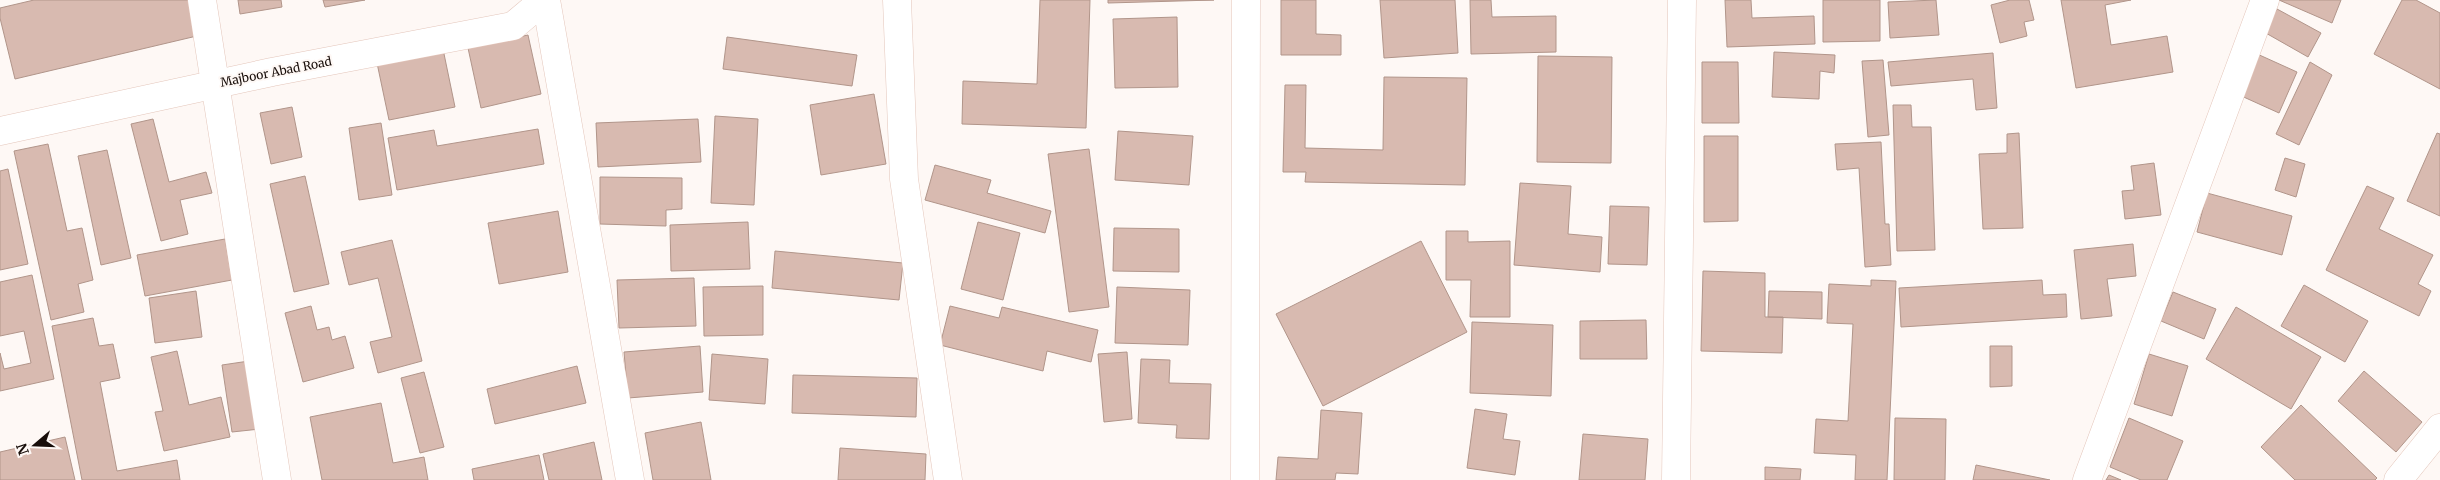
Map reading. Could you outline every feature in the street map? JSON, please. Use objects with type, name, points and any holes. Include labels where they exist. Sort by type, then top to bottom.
[{"type":"street","points":[[202,0],[277,480]]},
{"type":"street","points":[[545,0],[630,480]]},
{"type":"street","name":"Majboor Abad Road","points":[[0,131],[215,84],[513,26],[545,0]]},
{"type":"street","points":[[897,0],[904,179],[948,480]]},
{"type":"street","points":[[1245,480],[1246,0]]},
{"type":"street","points":[[1676,480],[1682,0]]},
{"type":"street","points":[[2087,480],[2265,0]]},
{"type":"street","points":[[2398,480],[2440,428]]},
{"type":"building","points":[[34,0],[192,0],[201,35],[15,79],[0,18],[0,8]]},
{"type":"building","points":[[238,0],[281,0],[282,7],[240,14]]},
{"type":"building","points":[[323,0],[365,0],[325,7]]},
{"type":"building","points":[[1040,0],[1090,0],[1086,128],[962,124],[963,81],[1037,84]]},
{"type":"building","points":[[1108,0],[1214,0],[1108,3]]},
{"type":"building","points":[[1281,0],[1316,0],[1316,34],[1341,35],[1341,55],[1281,55]]},
{"type":"building","points":[[1380,0],[1455,0],[1458,53],[1384,58]]},
{"type":"building","points":[[1470,0],[1491,0],[1492,17],[1556,16],[1556,52],[1471,54]]},
{"type":"building","points":[[1725,0],[1751,0],[1752,18],[1814,16],[1815,44],[1727,47]]},
{"type":"building","points":[[1823,0],[1880,0],[1880,41],[1823,42]]},
{"type":"building","points":[[1936,0],[1939,35],[1890,38],[1888,2]]},
{"type":"building","points":[[2010,0],[2029,0],[2034,20],[2024,22],[2027,36],[2000,43],[1991,5]]},
{"type":"building","points":[[2061,0],[2131,0],[2105,5],[2111,45],[2167,36],[2173,72],[2076,88]]},
{"type":"building","points":[[2279,0],[2341,0],[2332,23]]},
{"type":"building","points":[[2402,0],[2416,0],[2440,13],[2440,89],[2374,54]]},
{"type":"building","points":[[2277,9],[2321,33],[2308,57],[2264,32]]},
{"type":"building","points":[[1177,17],[1178,87],[1115,88],[1113,19]]},
{"type":"building","points":[[528,35],[541,94],[481,108],[468,48]]},
{"type":"building","points":[[727,37],[857,55],[852,86],[723,69]]},
{"type":"building","points":[[443,49],[455,107],[389,120],[377,63]]},
{"type":"building","points":[[1774,52],[1835,55],[1834,73],[1820,71],[1819,99],[1772,97]]},
{"type":"building","points":[[1993,53],[1997,108],[1976,110],[1973,79],[1891,86],[1888,62]]},
{"type":"building","points":[[2255,53],[2297,72],[2279,113],[2237,94]]},
{"type":"building","points":[[1538,56],[1612,57],[1611,163],[1537,162]]},
{"type":"building","points":[[1883,60],[1889,135],[1868,137],[1862,61]]},
{"type":"building","points":[[1702,62],[1738,62],[1739,123],[1702,123]]},
{"type":"building","points":[[2310,62],[2332,75],[2299,145],[2276,134]]},
{"type":"building","points":[[1384,77],[1467,78],[1465,185],[1305,182],[1306,172],[1283,172],[1285,85],[1306,85],[1305,148],[1383,150]]},
{"type":"building","points":[[874,94],[886,164],[821,175],[810,105]]},
{"type":"building","points":[[1893,105],[1911,105],[1912,127],[1931,127],[1935,250],[1897,251]]},
{"type":"building","points":[[292,107],[302,157],[271,164],[260,113]]},
{"type":"building","points":[[715,116],[758,119],[754,205],[711,203]]},
{"type":"building","points":[[153,119],[169,182],[206,172],[212,193],[180,200],[188,234],[161,241],[131,124]]},
{"type":"building","points":[[698,119],[701,162],[598,167],[596,123]]},
{"type":"building","points":[[381,123],[392,195],[359,200],[349,128]]},
{"type":"building","points":[[538,129],[544,164],[397,190],[388,138],[434,130],[437,146]]},
{"type":"building","points":[[1118,131],[1193,136],[1189,185],[1115,180]]},
{"type":"building","points":[[2019,133],[2023,228],[1983,229],[1979,154],[2007,153],[2007,134]]},
{"type":"building","points":[[2437,133],[2440,134],[2440,216],[2407,201]]},
{"type":"building","points":[[1704,136],[1738,136],[1738,221],[1704,222]]},
{"type":"building","points":[[1881,142],[1885,224],[1889,224],[1891,265],[1865,267],[1859,168],[1837,170],[1835,144]]},
{"type":"building","points":[[48,144],[67,231],[82,228],[93,280],[78,284],[84,312],[51,320],[14,151]]},
{"type":"building","points":[[1089,149],[1109,307],[1069,312],[1048,154]]},
{"type":"building","points":[[107,150],[131,258],[101,265],[78,156]]},
{"type":"building","points":[[2285,158],[2305,164],[2296,197],[2275,190]]},
{"type":"building","points":[[2154,163],[2161,215],[2125,219],[2122,191],[2134,190],[2131,166]]},
{"type":"building","points":[[935,165],[991,180],[987,193],[1051,211],[1045,233],[925,200]]},
{"type":"building","points":[[8,169],[28,264],[0,270],[0,171]]},
{"type":"building","points":[[305,176],[329,284],[294,292],[270,184]]},
{"type":"building","points":[[600,177],[682,178],[682,209],[666,210],[666,226],[600,224]]},
{"type":"building","points":[[1520,183],[1571,186],[1568,234],[1602,237],[1600,272],[1514,265]]},
{"type":"building","points":[[2367,186],[2394,198],[2379,229],[2433,255],[2418,284],[2431,291],[2419,316],[2326,270]]},
{"type":"building","points":[[2207,193],[2292,216],[2282,255],[2197,232]]},
{"type":"building","points":[[1610,206],[1649,207],[1647,265],[1608,264]]},
{"type":"building","points":[[558,211],[568,272],[499,284],[488,223]]},
{"type":"building","points":[[748,222],[750,269],[671,271],[670,225]]},
{"type":"building","points":[[978,222],[1020,233],[1003,300],[961,289]]},
{"type":"building","points":[[1114,228],[1179,229],[1179,272],[1113,271]]},
{"type":"building","points":[[1446,231],[1468,231],[1468,242],[1510,241],[1510,317],[1470,317],[1471,280],[1446,280]]},
{"type":"building","points":[[225,239],[232,280],[145,296],[137,255]]},
{"type":"building","points":[[392,240],[422,361],[378,373],[370,342],[392,337],[378,278],[349,285],[341,252]]},
{"type":"building","points":[[1421,241],[1467,332],[1323,406],[1276,314]]},
{"type":"building","points":[[2133,244],[2136,276],[2107,279],[2112,316],[2081,319],[2074,250]]},
{"type":"building","points":[[775,251],[903,263],[899,300],[772,288]]},
{"type":"building","points":[[1703,271],[1765,273],[1765,317],[1783,317],[1782,353],[1701,351]]},
{"type":"building","points":[[32,275],[54,379],[0,391],[0,353],[4,369],[31,363],[24,331],[0,336],[0,282]]},
{"type":"building","points":[[694,278],[696,326],[619,328],[617,280]]},
{"type":"building","points":[[1871,280],[1896,281],[1887,480],[1855,480],[1856,455],[1814,453],[1816,419],[1848,421],[1853,324],[1827,323],[1829,284],[1871,286]]},
{"type":"building","points":[[2042,280],[2043,295],[2066,294],[2067,317],[1901,327],[1899,288]]},
{"type":"building","points":[[2304,285],[2368,321],[2345,362],[2281,326]]},
{"type":"building","points":[[763,286],[763,335],[704,336],[703,287]]},
{"type":"building","points":[[1117,287],[1190,290],[1188,345],[1115,343]]},
{"type":"building","points":[[196,291],[202,337],[155,343],[149,298]]},
{"type":"building","points":[[1769,291],[1822,292],[1822,319],[1768,317]]},
{"type":"building","points":[[2173,292],[2216,309],[2204,339],[2161,321]]},
{"type":"building","points":[[311,306],[317,330],[329,327],[332,340],[345,336],[354,368],[303,382],[285,313]]},
{"type":"building","points":[[950,306],[999,318],[1002,307],[1098,330],[1091,362],[1047,351],[1043,371],[940,345]]},
{"type":"building","points":[[2236,307],[2321,357],[2291,409],[2206,359]]},
{"type":"building","points":[[93,318],[99,346],[113,344],[120,378],[100,382],[117,471],[177,460],[180,480],[82,480],[52,326]]},
{"type":"building","points":[[1646,320],[1647,359],[1580,359],[1580,321]]},
{"type":"building","points":[[1472,322],[1553,325],[1551,396],[1470,393]]},
{"type":"building","points":[[700,346],[703,392],[628,398],[624,352]]},
{"type":"building","points":[[1990,346],[2012,346],[2012,386],[1990,387]]},
{"type":"building","points":[[177,351],[189,405],[221,397],[230,437],[164,451],[155,412],[163,411],[151,357]]},
{"type":"building","points":[[1127,352],[1132,419],[1104,422],[1098,354]]},
{"type":"building","points":[[712,354],[768,359],[765,404],[709,400]]},
{"type":"building","points":[[2149,354],[2188,366],[2172,416],[2134,404]]},
{"type":"building","points":[[1141,359],[1170,360],[1169,383],[1211,384],[1209,439],[1176,438],[1177,425],[1138,423]]},
{"type":"building","points":[[249,361],[260,429],[232,432],[222,365]]},
{"type":"building","points":[[577,366],[586,403],[495,424],[487,389]]},
{"type":"building","points":[[2364,371],[2422,422],[2396,452],[2338,401]]},
{"type":"building","points":[[424,372],[444,447],[420,453],[401,378]]},
{"type":"building","points":[[793,375],[917,378],[916,417],[792,413]]},
{"type":"building","points":[[381,403],[393,463],[424,457],[428,480],[322,480],[310,417]]},
{"type":"building","points":[[2301,405],[2377,478],[2375,480],[2295,480],[2261,447]]},
{"type":"building","points":[[1475,409],[1507,414],[1503,439],[1520,441],[1515,475],[1467,468]]},
{"type":"building","points":[[1321,410],[1362,413],[1358,474],[1336,473],[1335,480],[1276,480],[1278,457],[1318,459]]},
{"type":"building","points":[[1895,418],[1946,419],[1945,480],[1894,480]]},
{"type":"building","points":[[2129,418],[2183,441],[2167,480],[2141,480],[2110,467]]},
{"type":"building","points":[[701,422],[711,480],[653,480],[645,433]]},
{"type":"building","points":[[1583,434],[1648,439],[1645,480],[1579,480]]},
{"type":"building","points":[[65,437],[75,480],[0,480],[0,452]]},
{"type":"building","points":[[594,442],[602,480],[549,480],[543,454]]},
{"type":"building","points":[[840,448],[926,454],[925,480],[838,480]]},
{"type":"building","points":[[539,455],[544,480],[474,480],[472,469]]},
{"type":"building","points":[[1976,465],[2050,480],[1973,480]]},
{"type":"building","points":[[1765,467],[1801,469],[1800,480],[1765,480]]},
{"type":"building","points":[[2109,475],[2121,480],[2106,480]]}]
